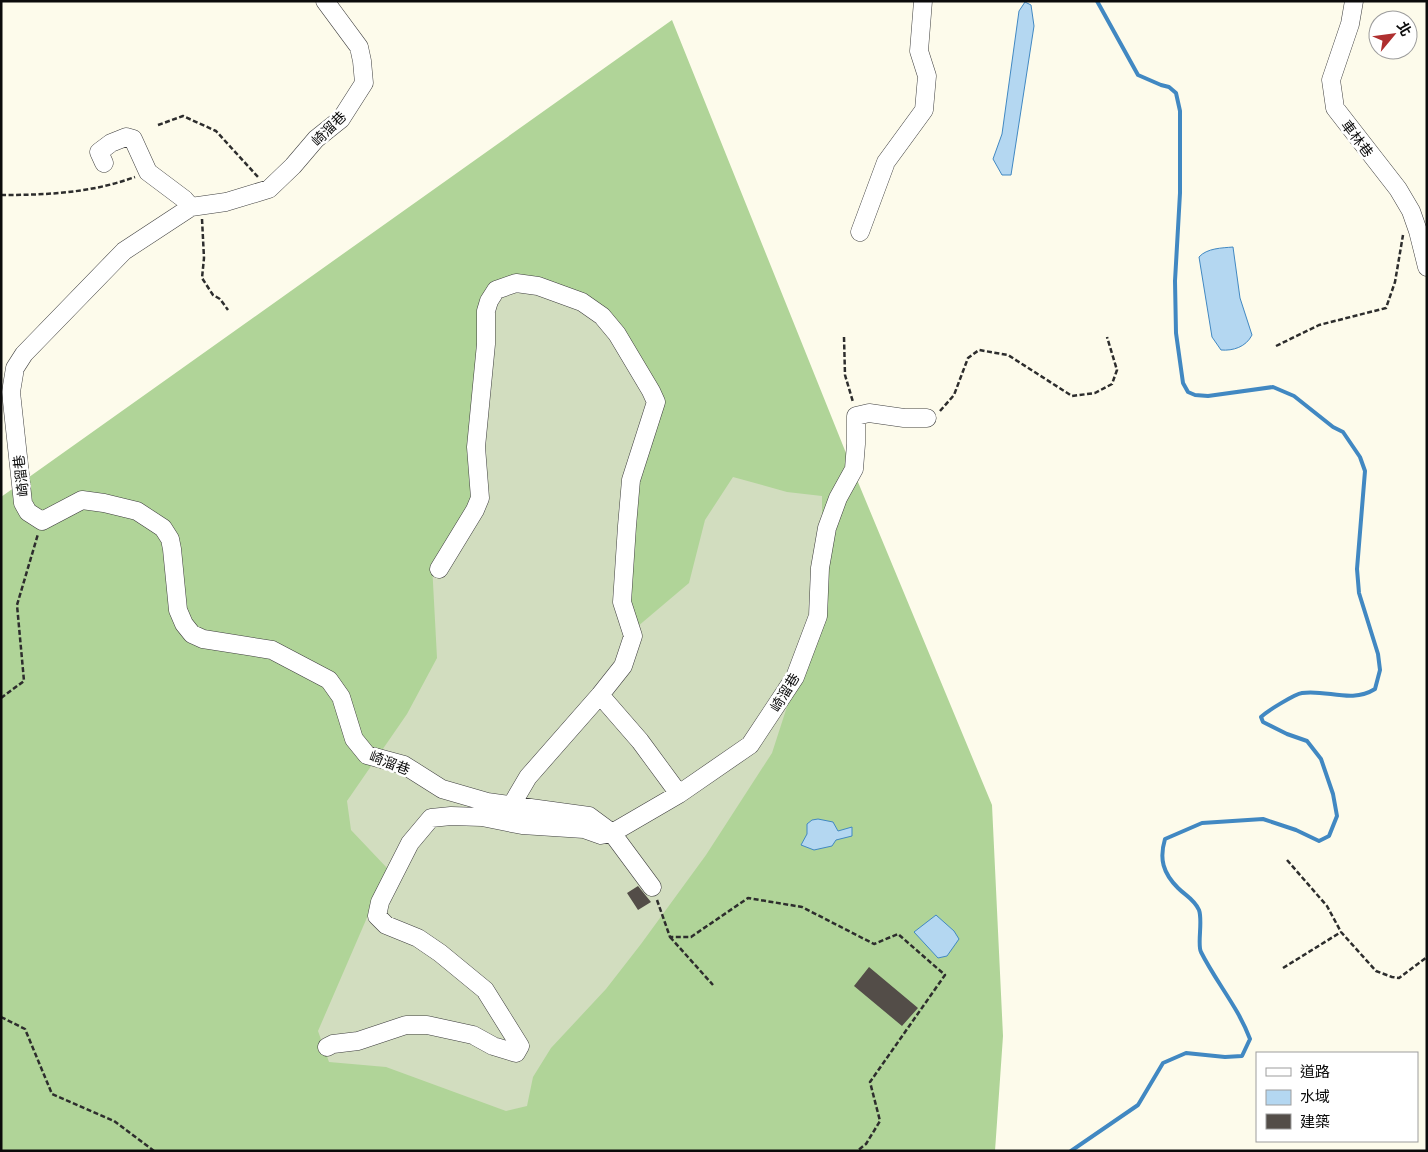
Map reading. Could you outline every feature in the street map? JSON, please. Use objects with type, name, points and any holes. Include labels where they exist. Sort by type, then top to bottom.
[{"type":"street","name":"崎溜巷","points":[[325,1],[359,47],[364,83],[342,119],[316,139],[293,166],[269,188],[226,202],[198,206],[124,251],[24,354],[15,368],[11,392],[23,503],[28,512],[42,520],[82,500],[137,511],[163,528],[170,539],[178,610],[184,624],[192,634],[204,639],[272,650],[329,680],[341,697],[354,740],[367,755],[404,765],[442,789],[487,802],[589,816],[612,833],[679,794],[750,745],[795,677],[818,616],[820,568],[827,528],[838,498],[854,469],[856,416]]},
{"type":"street","points":[[860,232],[886,162],[924,110],[926,76],[919,51],[923,1]]},
{"type":"street","name":"車林巷","points":[[1354,1],[1350,24],[1331,80],[1335,108],[1398,189],[1411,211],[1426,258],[1427,267]]},
{"type":"street","points":[[104,163],[99,152],[110,143],[126,137],[133,140],[148,172],[184,199],[198,206]]},
{"type":"street","points":[[439,569],[475,510],[480,498],[476,447],[484,371],[488,301],[496,290],[516,282],[538,286],[582,302],[602,316],[617,334],[656,402],[631,480],[622,602],[633,636],[623,666],[528,777],[511,806]]},
{"type":"street","points":[[856,416],[869,414],[904,418],[927,418]]},
{"type":"street","points":[[600,695],[640,741],[679,794]]},
{"type":"street","points":[[327,1047],[333,1044],[358,1041],[406,1025],[427,1025],[474,1035],[493,1046],[516,1053],[520,1046],[485,990],[440,953],[418,938],[386,925],[378,916],[380,902],[410,842],[431,818],[451,816],[482,817],[522,824],[584,829],[601,835],[612,833],[652,887]]},
{"type":"path","points":[[158,125],[183,116],[216,131],[269,188]]},
{"type":"path","points":[[1,195],[45,195],[93,189],[148,172]]},
{"type":"path","points":[[198,206],[202,223],[204,258],[202,278],[213,295],[220,299],[228,310]]},
{"type":"path","points":[[1276,346],[1319,325],[1386,308],[1395,282],[1403,237],[1401,230]]},
{"type":"path","points":[[844,337],[845,375],[856,416]]},
{"type":"path","points":[[927,418],[941,410],[954,395],[968,358],[979,350],[1008,355],[1072,396],[1095,393],[1112,384],[1117,370],[1107,337]]},
{"type":"path","points":[[1,698],[24,681],[17,605],[42,520]]},
{"type":"path","points":[[1287,860],[1326,906],[1341,932],[1376,971],[1399,978],[1427,957]]},
{"type":"path","points":[[652,887],[670,937],[713,985]]},
{"type":"path","points":[[670,937],[691,937],[748,898],[802,907],[874,944],[898,934],[945,975],[870,1082],[880,1121],[866,1144],[857,1151]]},
{"type":"path","points":[[1283,968],[1341,932]]},
{"type":"path","points":[[1,1017],[25,1029],[52,1094],[114,1121],[154,1151]]},
{"type":"green space","points":[[672,20],[848,458],[992,805],[1003,1036],[995,1151],[1,1151],[1,497]]},
{"type":"green space","points":[[493,285],[585,296],[662,399],[633,499],[627,605],[637,627],[689,583],[705,520],[733,477],[787,492],[822,496],[822,622],[794,685],[772,753],[706,855],[641,944],[606,989],[551,1048],[533,1077],[527,1106],[506,1111],[386,1067],[329,1062],[318,1031],[388,869],[351,830],[347,801],[407,714],[437,658],[432,564],[469,514]]},
{"type":"water","points":[[1025,2],[1031,5],[1034,26],[1011,175],[1002,175],[993,159],[1002,134],[1019,11]]},
{"type":"water","points":[[1233,247],[1240,298],[1252,335],[1246,343],[1239,347],[1221,350],[1212,337],[1199,257],[1210,250]]},
{"type":"water","points":[[818,819],[833,822],[838,831],[852,827],[852,836],[836,840],[832,846],[814,850],[801,845],[807,834],[807,824],[812,820]]},
{"type":"water","points":[[936,915],[954,931],[959,939],[947,956],[938,958],[914,932]]},
{"type":"building","points":[[638,886],[651,902],[638,910],[627,893]]},
{"type":"building","points":[[869,967],[918,1008],[902,1026],[854,986]]},
{"type":"waterway","points":[[1071,1151],[1138,1105],[1163,1063],[1186,1053],[1225,1057],[1242,1056],[1250,1039],[1233,1005],[1201,952],[1199,910],[1192,900],[1173,882],[1166,871],[1162,853],[1165,839],[1202,823],[1263,819],[1296,830],[1319,841],[1329,836],[1337,816],[1333,794],[1321,759],[1307,741],[1287,734],[1263,722],[1261,717],[1281,703],[1302,693],[1311,692],[1348,696],[1366,693],[1375,689],[1380,670],[1378,654],[1359,593],[1357,569],[1365,471],[1360,457],[1343,432],[1333,427],[1294,396],[1273,387],[1208,396],[1195,395],[1188,392],[1183,383],[1176,333],[1175,281],[1180,193],[1180,111],[1176,93],[1169,87],[1138,75],[1097,1]]}]
